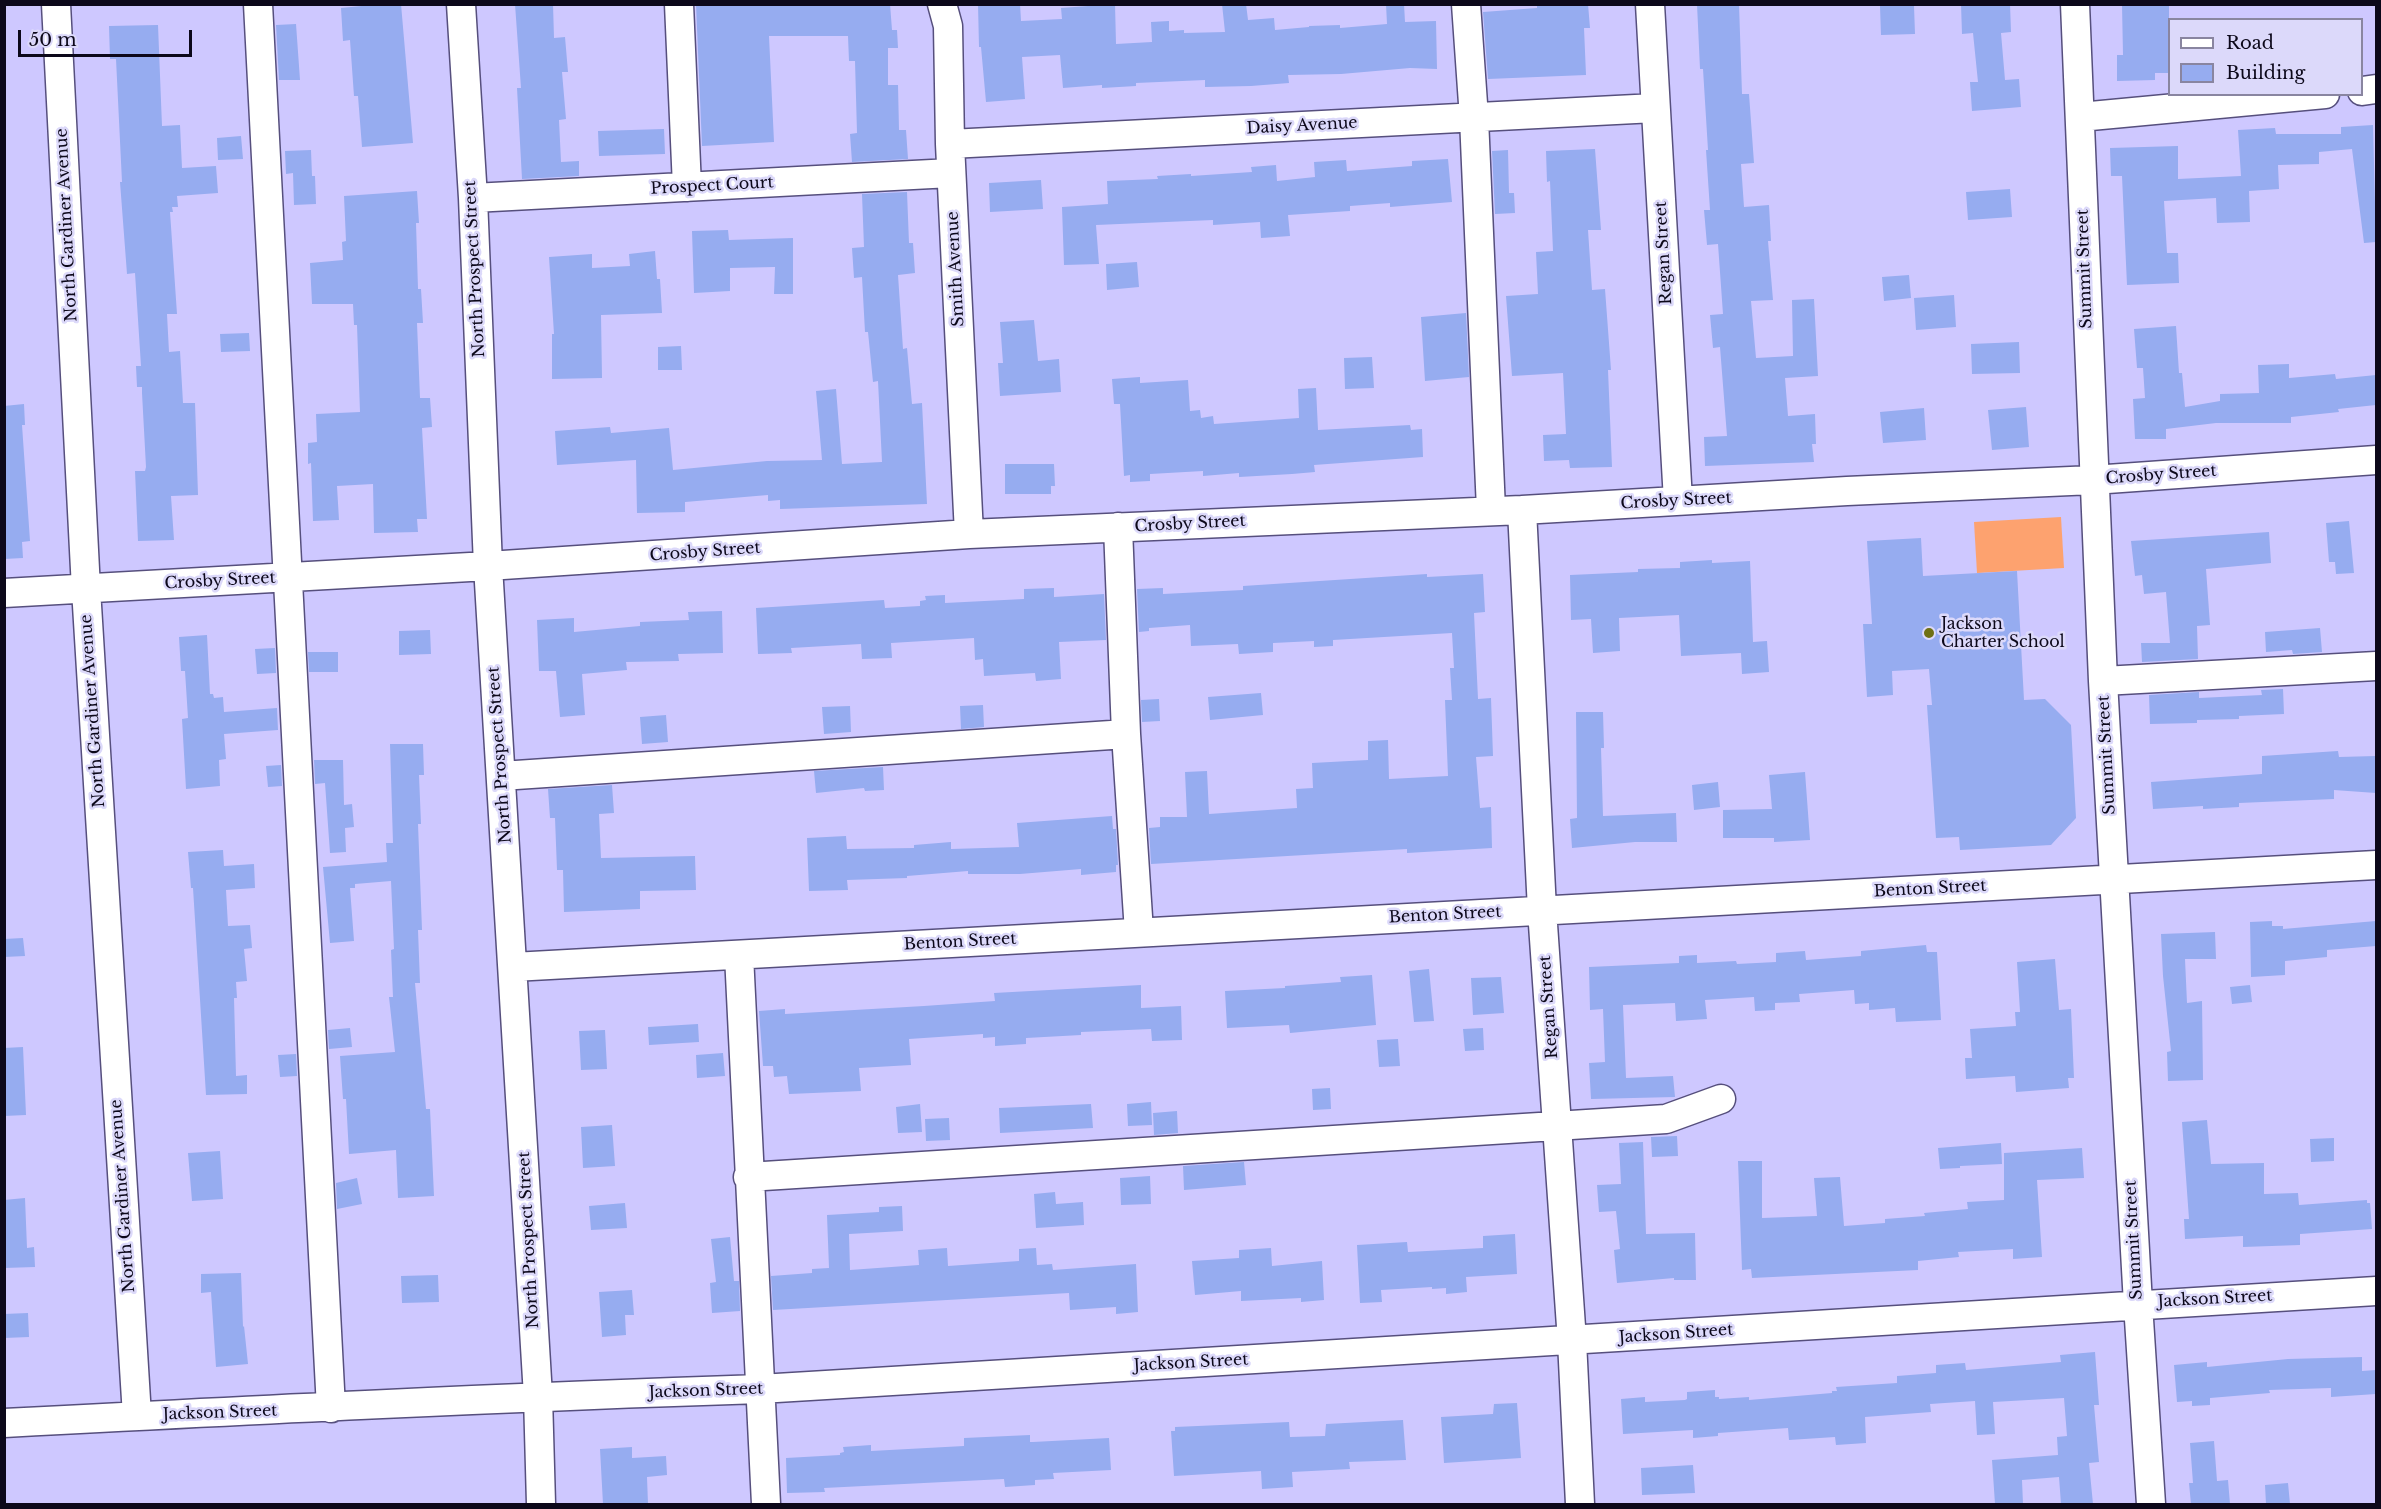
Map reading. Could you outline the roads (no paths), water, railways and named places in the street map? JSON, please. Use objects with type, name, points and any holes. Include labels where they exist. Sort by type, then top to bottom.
[{"type":"street","name":"North Gardiner Avenue","points":[[56,4],[86,589],[137,1416]]},
{"type":"street","points":[[258,4],[331,1408]]},
{"type":"street","name":"North Prospect Street","points":[[461,4],[488,566],[538,1396],[542,1504]]},
{"type":"street","points":[[679,4],[687,187]]},
{"type":"street","name":"Smith Avenue","points":[[942,4],[948,26],[951,173],[969,534]]},
{"type":"street","points":[[1466,4],[1474,117],[1491,510]]},
{"type":"street","name":"Regan Street","points":[[1650,4],[1678,501]]},
{"type":"street","name":"Summit Street","points":[[2075,4],[2103,681],[2151,1504]]},
{"type":"street","points":[[2080,117],[2304,96]]},
{"type":"street","name":"Daisy Avenue","points":[[950,144],[1655,108]]},
{"type":"street","name":"Prospect Court","points":[[472,198],[951,173]]},
{"type":"street","name":"Crosby Street","points":[[4,593],[488,566],[969,534],[1522,510],[2094,480],[2376,460]]},
{"type":"street","name":"Regan Street","points":[[1522,510],[1542,910],[1572,1341],[1580,1504]]},
{"type":"street","points":[[1118,527],[1126,734],[1139,932]]},
{"type":"street","points":[[2103,681],[2376,666]]},
{"type":"street","points":[[501,776],[1126,734]]},
{"type":"street","name":"Benton Street","points":[[513,967],[2376,865]]},
{"type":"street","points":[[739,955],[748,1177],[766,1504]]},
{"type":"street","points":[[748,1177],[1666,1119],[1721,1099]]},
{"type":"street","name":"Jackson Street","points":[[4,1422],[331,1408],[538,1396],[760,1389],[2376,1290]]},
{"type":"place","name":"Jackson Charter School","points":[[1929,633]]}]
